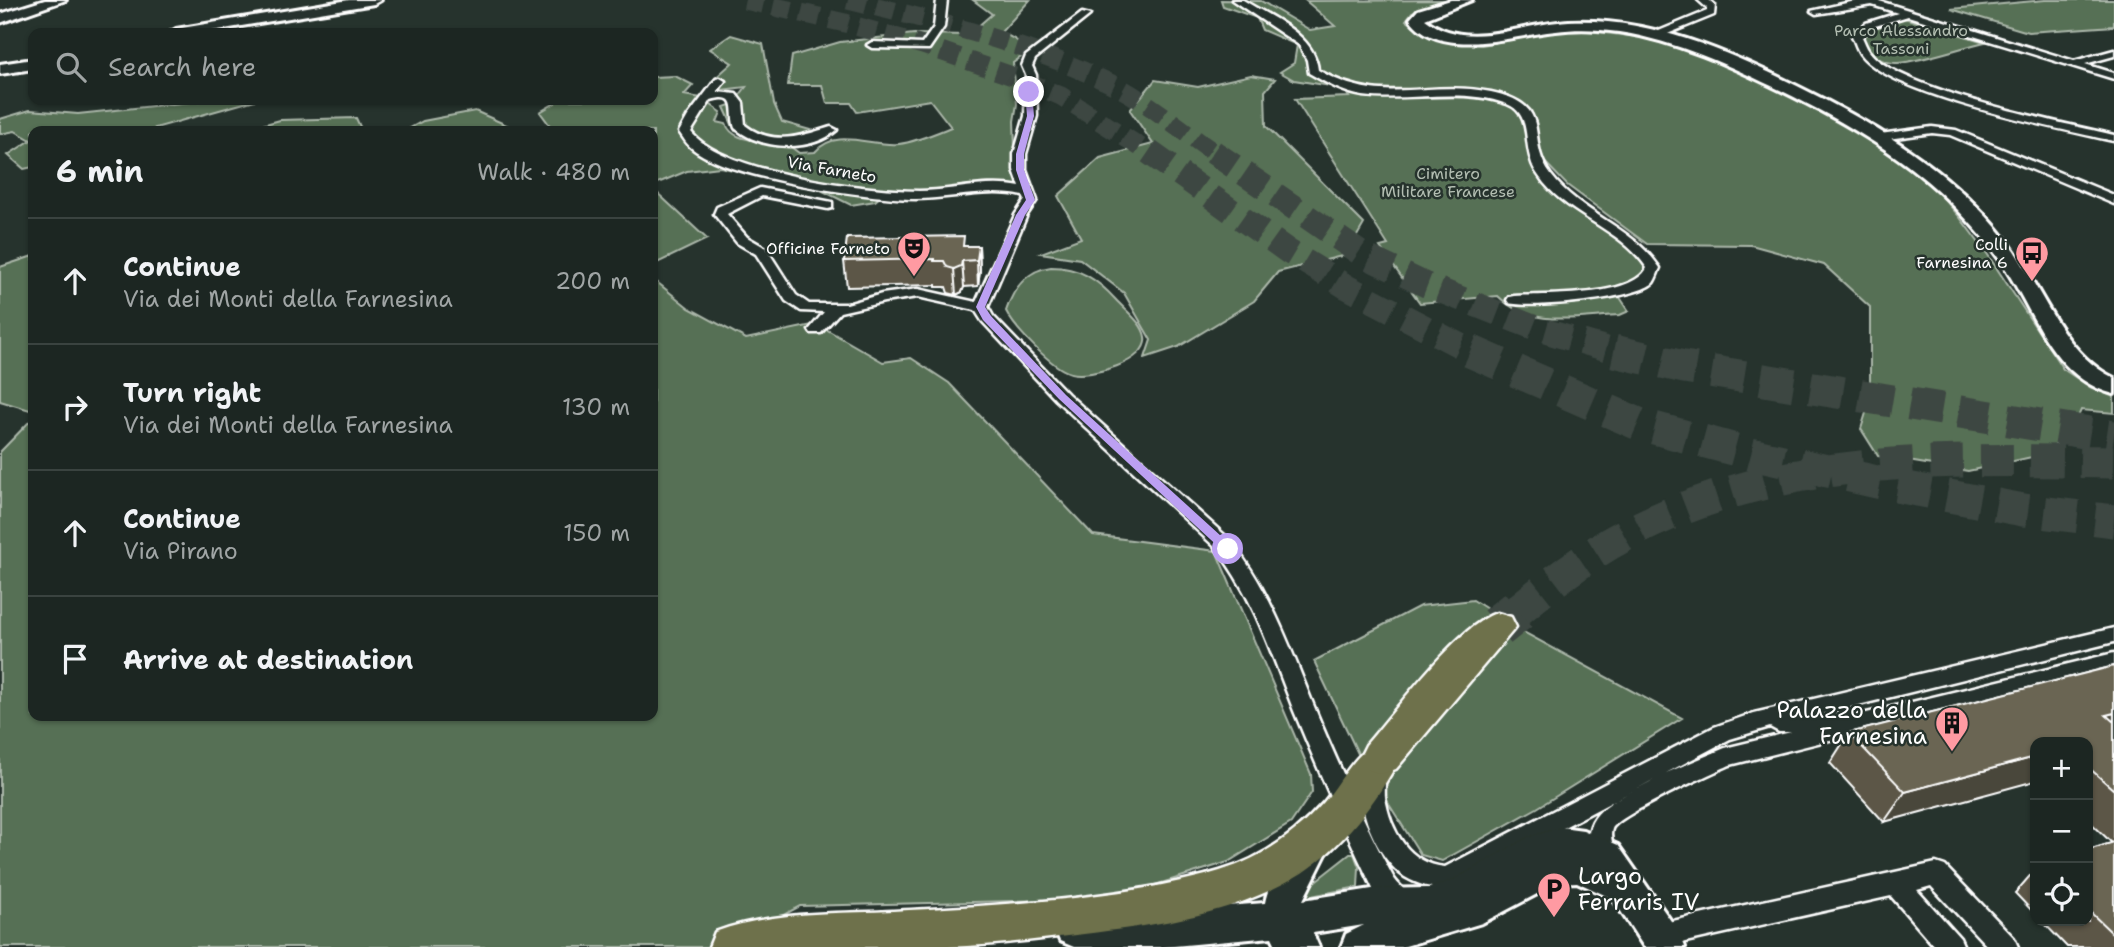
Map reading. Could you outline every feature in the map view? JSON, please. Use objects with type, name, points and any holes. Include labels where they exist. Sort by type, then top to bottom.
[{"type":"highway","points":[[1381,757],[1463,660],[1497,627]]},
{"type":"main road","points":[[731,947],[799,935],[1019,922],[1137,907],[1228,888],[1289,858],[1333,819],[1381,757]]},
{"type":"street","points":[[0,19],[59,0]]},
{"type":"street","points":[[206,28],[374,0]]},
{"type":"street","points":[[872,45],[913,49],[926,46],[939,27],[942,0]]},
{"type":"street","points":[[1237,0],[1303,43],[1313,71],[1343,86],[1385,96],[1477,94],[1519,106],[1528,116],[1536,160],[1547,179],[1568,200],[1642,251],[1652,264],[1652,273],[1646,283],[1627,291],[1514,300]]},
{"type":"street","points":[[1465,0],[1423,13],[1417,19],[1438,32],[1468,40],[1572,25],[1621,28],[1657,35],[1755,72],[1880,137],[1919,163],[1981,223],[2010,259],[2071,359],[2087,373],[2114,387]]},
{"type":"street","points":[[1657,35],[1711,13],[1712,7],[1703,0]]},
{"type":"street","points":[[1816,11],[1869,1],[2114,76]]},
{"type":"street","points":[[1908,13],[1869,25],[1857,36],[1860,49],[1884,70],[1950,97],[2114,138]]},
{"type":"street","points":[[981,307],[1021,215],[1031,200],[1020,170],[1020,154],[1031,116],[1031,75],[1027,66],[1030,58],[1085,15]]},
{"type":"street","points":[[2073,64],[2114,52]]},
{"type":"street","points":[[0,69],[28,65]]},
{"type":"street","points":[[707,98],[720,81]]},
{"type":"street","points":[[707,98],[719,94],[732,96],[738,103],[738,126],[746,133],[762,139],[804,141],[831,130]]},
{"type":"street","name":"Via Farneto","points":[[707,98],[686,127],[686,136],[690,142],[721,158],[769,173],[829,186],[899,195],[939,195],[995,189],[1028,193]]},
{"type":"street","points":[[1880,137],[1931,130],[1952,132],[2114,200]]},
{"type":"street","points":[[746,187],[828,205]]},
{"type":"street","points":[[760,192],[722,210],[720,214],[741,240],[764,254],[793,301],[806,308],[834,310],[882,298],[918,293],[981,307],[987,318],[1062,397],[1221,542],[1242,565],[1264,610],[1333,819],[1387,890],[1395,899],[1406,905]]},
{"type":"street","points":[[816,330],[834,310]]},
{"type":"street","points":[[1381,757],[1372,790],[1380,821],[1403,861],[1427,876],[1441,878],[1455,875],[1707,740],[1754,722],[2114,635]]},
{"type":"street","points":[[2005,947],[1936,874],[1662,941],[1605,856],[1599,833],[1603,821],[1658,788],[1725,757],[2114,661]]},
{"type":"street","points":[[1754,722],[1859,724]]},
{"type":"street","points":[[1292,933],[1282,902],[1286,890],[1333,819]]},
{"type":"street","points":[[1019,922],[1111,931],[1292,933],[1364,907],[1429,905],[1464,893],[1550,845],[1583,846],[1605,856]]},
{"type":"street","points":[[1374,943],[1469,911],[1547,869],[1562,865],[1592,870],[1629,891]]},
{"type":"street","points":[[1896,884],[1951,947]]},
{"type":"green space","points":[[973,0],[1030,0],[1001,32],[1032,49],[1013,63],[1017,104],[1014,121],[1016,174],[1021,189],[941,193],[886,192],[875,201],[851,205],[821,190],[720,167],[687,171],[658,183],[658,126],[550,126],[540,112],[552,105],[658,105],[658,77],[675,76],[693,85],[684,95],[701,98],[721,112],[717,122],[726,124],[731,132],[739,137],[758,141],[762,135],[735,131],[724,107],[733,104],[746,87],[721,90],[712,81],[732,63],[710,49],[731,35],[763,44],[774,104],[782,122],[824,134],[794,142],[791,147],[799,153],[815,152],[823,145],[843,139],[899,144],[951,127],[930,100],[857,112],[851,103],[827,103],[822,85],[788,85],[792,56],[840,42],[914,34],[968,35],[992,14]]},
{"type":"green space","name":"Cimitero Militare Francese","points":[[1221,0],[1261,1],[1310,30],[1335,26],[1306,1],[1450,0],[1412,12],[1406,20],[1418,29],[1452,42],[1482,45],[1579,30],[1657,39],[1701,53],[1750,74],[1864,133],[1933,186],[1988,255],[2063,369],[2090,387],[2114,397],[2114,413],[2081,410],[2072,430],[2045,454],[1968,471],[1878,456],[1861,429],[1870,400],[1870,307],[1824,265],[1751,245],[1647,244],[1567,185],[1538,155],[1535,120],[1531,110],[1499,92],[1367,97],[1467,95],[1505,104],[1522,114],[1529,157],[1535,173],[1557,198],[1631,248],[1645,268],[1643,276],[1615,290],[1629,311],[1620,315],[1571,319],[1540,317],[1511,306],[1498,296],[1420,303],[1380,247],[1388,245],[1295,99],[1349,97],[1343,88],[1294,80],[1280,72],[1294,63],[1297,45],[1262,30],[1257,18],[1223,6]]},
{"type":"green space","points":[[2045,0],[2114,0],[2114,26],[2028,32],[1951,9]]},
{"type":"green space","name":"Parco Alessandro Tassoni","points":[[1901,17],[1985,42],[1908,62],[1892,63],[1882,60],[1868,50],[1862,41],[1865,30]]},
{"type":"green space","points":[[1251,75],[1275,79],[1265,91],[1266,126],[1364,224],[1346,255],[1278,272],[1254,301],[1178,347],[1145,358],[1151,340],[1124,293],[1080,259],[1041,253],[1081,238],[1058,196],[1100,158],[1153,144],[1130,110],[1155,80],[1198,87]]},
{"type":"green space","points":[[163,105],[237,105],[162,126],[28,126],[28,138],[15,131],[0,134],[0,119],[30,110],[78,114]]},
{"type":"green space","points":[[475,111],[509,126],[414,126],[423,121]]},
{"type":"green space","points":[[356,118],[360,126],[258,126],[280,120]]},
{"type":"green space","points":[[28,142],[28,168],[24,169],[8,155]]},
{"type":"green space","points":[[658,194],[707,239],[658,263]]},
{"type":"green space","points":[[28,258],[28,409],[0,401],[0,267]]},
{"type":"green space","points":[[1051,267],[1070,269],[1094,280],[1133,317],[1145,337],[1144,346],[1138,354],[1117,366],[1080,374],[1063,370],[1035,347],[1006,311],[1013,295],[1028,276]]},
{"type":"green space","points":[[658,283],[689,308],[746,339],[817,324],[883,362],[911,358],[949,383],[1093,535],[1216,551],[1311,774],[1312,792],[1291,823],[1228,862],[1133,892],[1054,900],[800,906],[724,947],[0,947],[0,452],[28,423],[28,721],[658,721]]},
{"type":"green space","points":[[1473,600],[1525,633],[1682,718],[1537,808],[1442,861],[1421,855],[1361,760],[1314,661],[1420,606]]},
{"type":"green space","points":[[1350,854],[1354,854],[1359,867],[1358,887],[1306,897],[1304,890]]},
{"type":"building","points":[[964,236],[963,246],[979,246],[977,260],[962,261],[961,266],[954,269],[947,267],[944,261],[934,259],[844,261],[847,238]]},
{"type":"building","points":[[2114,666],[2114,713],[2106,715],[2114,722],[2114,790],[2093,771],[2093,737],[2030,737],[2030,758],[1905,792],[1849,733]]},
{"type":"building","points":[[2114,842],[2114,935],[2093,915],[2093,848]]},
{"type":"tunnel","points":[[745,0],[845,23],[923,45],[1018,78],[1061,96],[1151,154]]},
{"type":"tunnel","points":[[848,0],[986,36],[1086,72],[1143,102],[1216,154]]},
{"type":"tunnel","points":[[1149,152],[1289,252],[1347,287],[1471,351]]},
{"type":"tunnel","points":[[1213,152],[1363,255],[1426,285],[1538,329],[1614,351]]},
{"type":"tunnel","points":[[1471,351],[1639,424],[1830,471]]},
{"type":"tunnel","points":[[1614,351],[1684,367],[2114,437]]},
{"type":"tunnel","points":[[1614,351],[1621,353]]},
{"type":"tunnel","points":[[1830,471],[1927,462],[2114,462]]},
{"type":"tunnel","points":[[1516,612],[1599,550],[1629,533],[1687,507],[1746,488],[1830,471]]},
{"type":"tunnel","points":[[1830,471],[2023,510],[2114,521]]},
{"type":"tunnel","points":[[1497,627],[1518,610]]},
{"type":"place","name":"Officine Farneto","points":[[914,278]]},
{"type":"place","name":"Colli Farnesina 6","points":[[2032,283]]},
{"type":"place","name":"Palazzo della Farnesina","points":[[1952,753]]},
{"type":"place","name":"Largo Ferraris IV","points":[[1554,919]]},
{"type":"route","points":[[1029,92],[1031,116],[1020,154],[1020,170],[1031,200],[996,268],[981,307],[987,318],[1062,397],[1228,549]]}]
